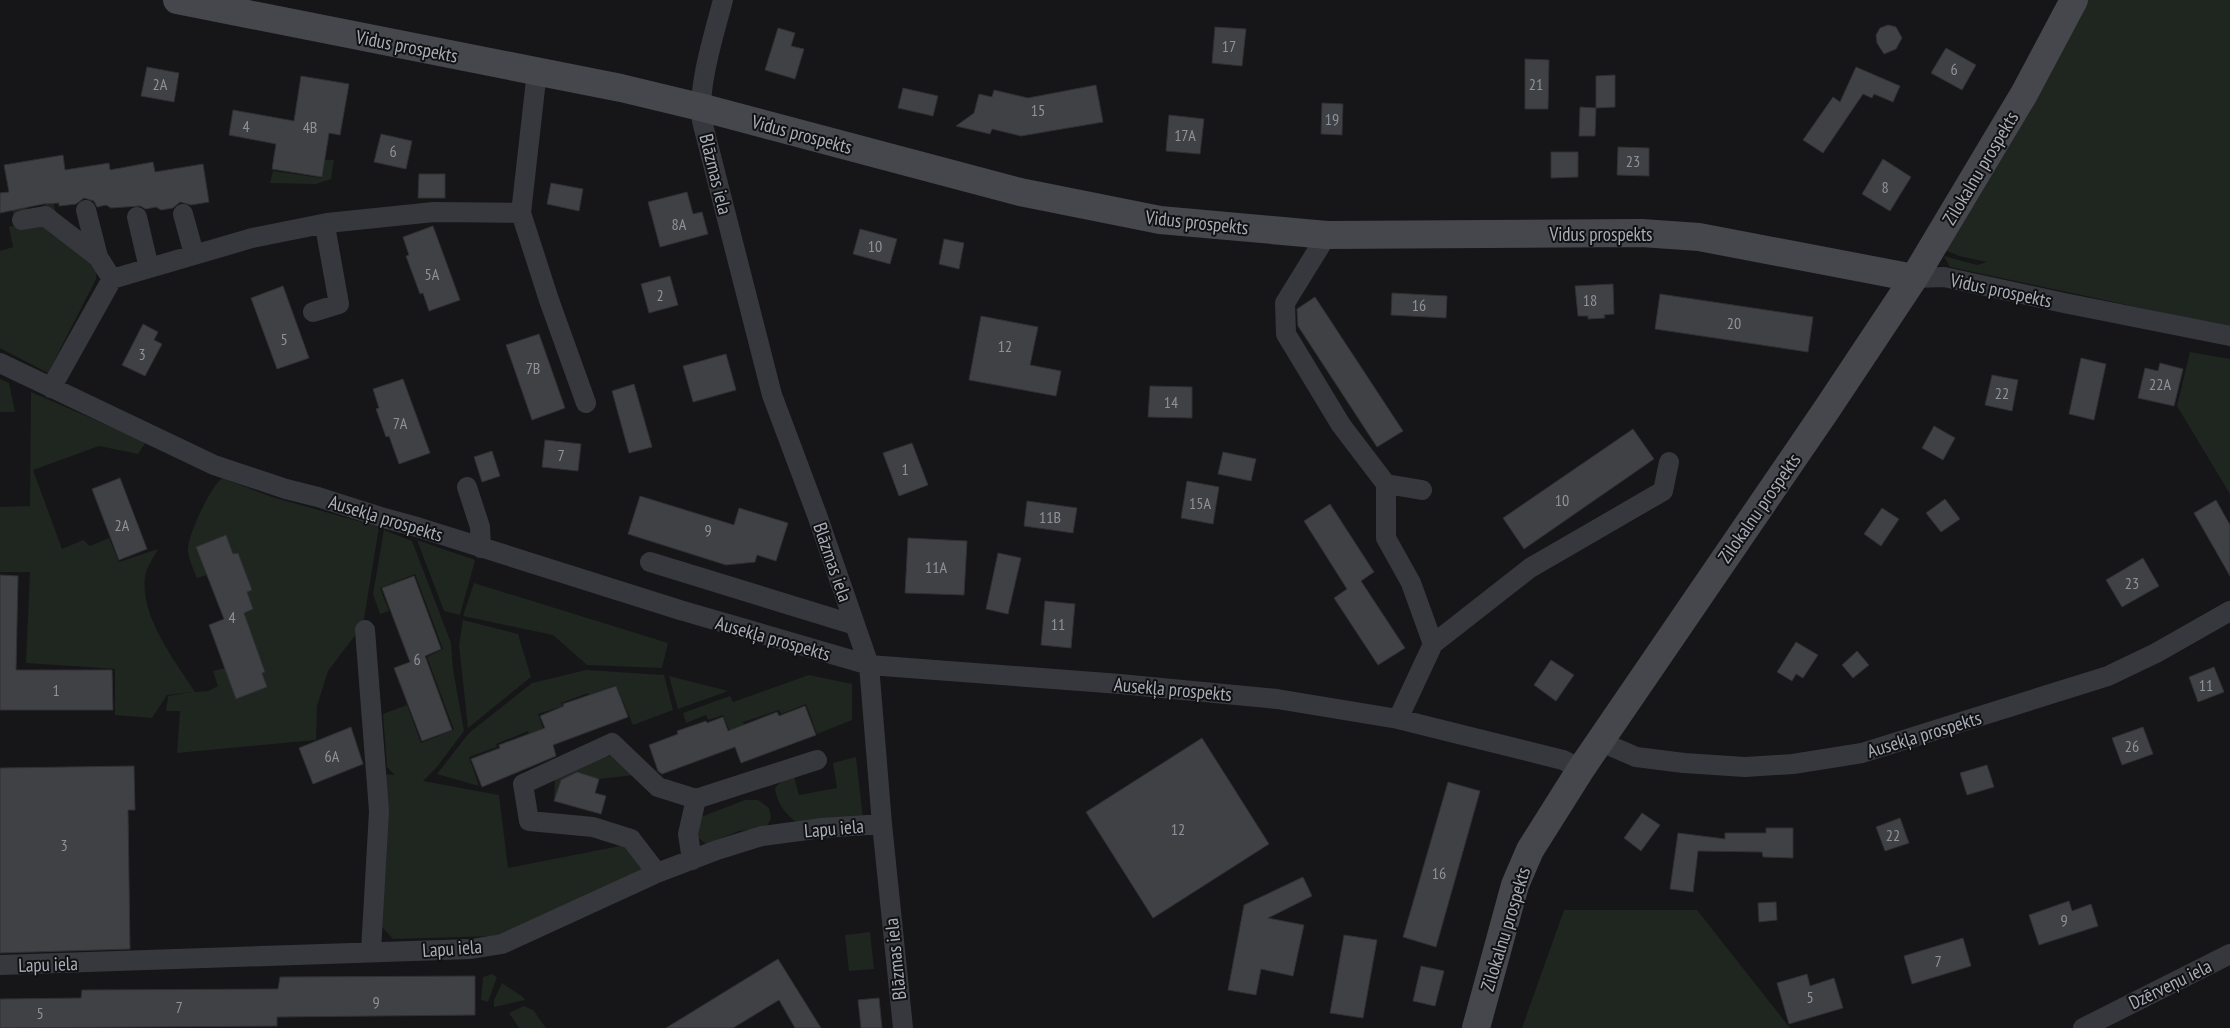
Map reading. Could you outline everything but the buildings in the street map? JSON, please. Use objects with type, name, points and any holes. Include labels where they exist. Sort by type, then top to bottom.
[{"type":"main road","name":"Vidus prospekts","points":[[177,0],[536,71],[700,107],[1020,192],[1160,220],[1327,235],[1642,233],[1690,236],[1914,278]]},
{"type":"main road","name":"Zilokalnu prospekts","points":[[1476,1028],[1515,885],[1530,850],[1599,742],[1914,278],[2024,94],[2074,0]]},
{"type":"street","points":[[700,107],[704,79],[723,0]]},
{"type":"street","points":[[536,71],[521,213],[548,300],[586,403]]},
{"type":"street","name":"Blāzmas iela","points":[[700,107],[772,395],[869,666],[882,824],[903,1028]]},
{"type":"street","points":[[86,210],[98,257],[112,279]]},
{"type":"street","points":[[52,388],[112,279],[252,238],[327,223],[434,212],[521,213]]},
{"type":"street","points":[[183,214],[194,254]]},
{"type":"street","points":[[22,220],[45,216],[98,257]]},
{"type":"street","points":[[137,218],[149,268]]},
{"type":"street","points":[[313,312],[339,304],[325,226],[327,223]]},
{"type":"street","points":[[1327,235],[1285,303],[1286,334],[1341,425],[1386,484],[1386,538],[1411,583],[1432,644]]},
{"type":"street","name":"Vidus prospekts","points":[[1914,278],[1944,277],[2064,304],[2230,336]]},
{"type":"street","name":"Ausekļa prospekts","points":[[0,363],[214,465],[286,489],[318,497],[680,610],[869,666],[1203,690],[1277,699],[1398,719],[1563,760],[1581,769]]},
{"type":"street","points":[[1398,719],[1432,644],[1530,568],[1663,491],[1669,462]]},
{"type":"street","points":[[1386,484],[1422,490]]},
{"type":"street","points":[[467,487],[480,527],[481,548]]},
{"type":"street","points":[[650,562],[855,625]]},
{"type":"street","name":"Ausekļa prospekts","points":[[1599,742],[1636,757],[1684,763],[1746,767],[1793,764],[1862,753],[2108,676],[2156,653],[2230,611]]},
{"type":"street","points":[[366,630],[379,811],[371,951]]},
{"type":"street","points":[[658,873],[631,840],[593,827],[529,821],[523,784],[612,743],[658,786],[696,799],[817,760]]},
{"type":"street","points":[[692,860],[688,834],[696,799]]},
{"type":"street","name":"Lapu iela","points":[[0,965],[471,949],[502,944],[658,873],[762,836],[822,828],[882,824]]},
{"type":"street","name":"Dzērveņu iela","points":[[2082,1028],[2230,954]]},
{"type":"shaded area","points":[[2086,0],[2230,0],[2230,327],[1950,267],[1944,256],[1977,265],[1987,262],[1959,256],[1943,249]]},
{"type":"shaded area","points":[[325,160],[334,160],[331,179],[316,184],[270,183],[273,171],[322,178]]},
{"type":"shaded area","points":[[53,201],[56,213],[97,269],[96,279],[48,373],[0,348],[0,251],[13,247],[9,227],[16,225],[12,209],[26,206],[28,213],[44,209],[43,206],[46,203]]},
{"type":"shaded area","points":[[2190,352],[2230,359],[2230,494],[2177,406]]},
{"type":"shaded area","points":[[0,379],[9,383],[15,412],[0,412]]},
{"type":"shaded area","points":[[31,392],[146,442],[138,454],[99,446],[33,470],[62,549],[83,540],[90,546],[109,538],[119,562],[158,549],[148,566],[145,577],[148,607],[153,622],[169,652],[195,692],[208,691],[218,686],[213,671],[225,668],[236,699],[267,687],[262,673],[265,671],[250,629],[240,614],[253,609],[247,592],[252,590],[238,553],[233,554],[226,536],[197,547],[207,575],[197,578],[189,555],[189,541],[196,522],[206,501],[222,478],[272,497],[379,527],[363,625],[328,671],[317,706],[316,740],[177,753],[180,711],[166,711],[168,696],[192,692],[167,695],[152,718],[115,715],[115,669],[26,663],[30,572],[0,572],[0,507],[30,506]]},
{"type":"shaded area","points":[[384,530],[412,541],[451,643],[453,669],[464,731],[436,768],[423,781],[499,795],[508,868],[625,845],[650,871],[498,936],[393,939],[382,927],[384,774],[395,775],[387,767],[383,714],[407,705],[421,743],[454,730],[427,657],[443,649],[415,574],[380,588],[389,611],[380,614],[373,594]]},
{"type":"shaded area","points":[[417,540],[475,560],[460,615],[444,611]]},
{"type":"shaded area","points":[[474,583],[668,643],[662,668],[587,665],[553,635],[463,616]]},
{"type":"shaded area","points":[[463,620],[518,634],[531,677],[468,728],[459,645]]},
{"type":"shaded area","points":[[586,670],[664,675],[673,710],[633,725],[616,685],[561,703],[563,706],[538,714],[543,728],[529,734],[528,731],[496,744],[497,747],[469,757],[479,786],[437,774],[469,733],[532,683]]},
{"type":"shaded area","points":[[809,675],[852,684],[852,720],[817,734],[806,704],[781,714],[779,710],[743,722],[745,727],[730,732],[723,715],[708,720],[706,715],[686,723],[683,713],[730,696],[733,702]]},
{"type":"shaded area","points":[[669,676],[728,691],[678,709]]},
{"type":"shaded area","points":[[614,755],[634,775],[599,779],[580,773],[575,787],[560,783],[554,801],[555,779],[601,757]]},
{"type":"shaded area","points":[[856,757],[863,818],[797,823],[782,808],[775,788],[782,781],[794,777],[799,795],[837,788],[833,763]]},
{"type":"shaded area","points":[[745,800],[758,800],[769,808],[771,818],[767,826],[760,829],[739,831],[706,844],[696,836],[701,817]]},
{"type":"shaded area","points":[[1564,910],[1697,910],[1790,1028],[1522,1028]]},
{"type":"shaded area","points":[[870,932],[874,969],[849,971],[845,935]]},
{"type":"shaded area","points":[[492,974],[497,977],[488,1002],[481,1000],[483,977]]},
{"type":"shaded area","points":[[502,983],[525,1000],[494,1007],[494,1000]]},
{"type":"shaded area","points":[[524,1006],[533,1010],[546,1028],[519,1028],[509,1013]]}]
